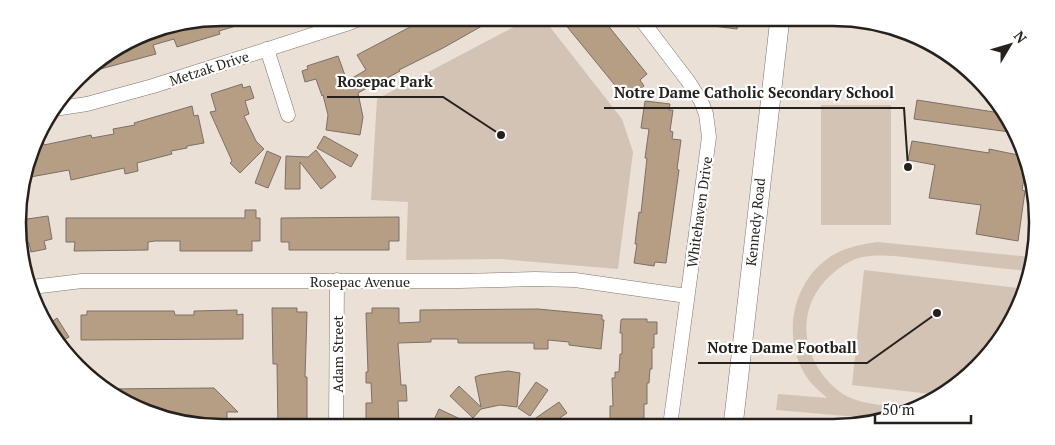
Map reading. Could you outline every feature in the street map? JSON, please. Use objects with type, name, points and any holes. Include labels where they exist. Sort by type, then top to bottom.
[{"type":"main road","name":"Kennedy Road","points":[[734,419],[779,26]]},
{"type":"street","name":"Metzak Drive","points":[[63,108],[88,104],[153,86],[342,26]]},
{"type":"street","name":"Whitehaven Drive","points":[[646,26],[701,101],[706,114],[709,137],[671,419]]},
{"type":"street","points":[[267,49],[288,115]]},
{"type":"street","name":"Rosepac Avenue","points":[[37,286],[82,281],[460,281],[535,279],[575,280],[687,296]]},
{"type":"street","name":"Adam Street","points":[[336,419],[337,280]]},
{"type":"shaded area","points":[[516,26],[549,26],[622,119],[633,152],[618,269],[500,259],[406,260],[408,202],[371,200],[377,99]]},
{"type":"shaded area","points":[[821,105],[891,105],[891,225],[821,225]]},
{"type":"shaded area","points":[[877,242],[1026,256],[1023,270],[889,256],[863,257],[850,261],[831,275],[819,289],[811,303],[807,319],[810,351],[817,366],[827,380],[848,397],[867,403],[901,406],[858,417],[776,410],[778,394],[827,398],[808,379],[800,364],[793,332],[794,315],[798,299],[814,270],[833,255],[864,244]]},
{"type":"shaded area","points":[[864,270],[1017,288],[1009,309],[996,332],[962,370],[942,386],[928,394],[852,385]]},
{"type":"building","points":[[236,26],[219,31],[220,34],[177,47],[174,39],[153,45],[156,54],[100,69],[113,59],[136,46],[159,37],[197,28]]},
{"type":"building","points":[[412,26],[482,26],[358,93],[363,117],[360,135],[326,130],[328,115],[323,95],[316,79],[305,82],[302,71],[308,69],[307,66],[338,56],[347,81],[366,70],[357,55]]},
{"type":"building","points":[[567,26],[608,26],[647,74],[640,80],[644,86],[627,100]]},
{"type":"building","points":[[713,26],[738,26],[737,29]]},
{"type":"building","points":[[242,84],[243,88],[250,86],[254,98],[245,101],[249,114],[244,116],[256,141],[264,149],[240,173],[230,163],[232,161],[210,112],[216,111],[211,94]]},
{"type":"building","points":[[917,100],[994,111],[1006,132],[914,119]]},
{"type":"building","points":[[645,101],[670,104],[669,110],[673,110],[670,131],[673,132],[672,139],[681,140],[677,169],[679,170],[666,263],[655,262],[654,266],[634,263],[649,129],[641,128]]},
{"type":"building","points":[[192,106],[194,116],[198,115],[204,143],[187,146],[187,148],[171,151],[172,154],[137,163],[138,171],[125,174],[124,168],[71,180],[69,170],[32,177],[43,142],[44,145],[91,135],[92,138],[114,134],[113,129],[135,125],[134,123]]},
{"type":"building","points":[[324,136],[358,155],[351,167],[317,148]]},
{"type":"building","points":[[912,141],[989,153],[989,149],[1017,155],[1024,179],[1022,190],[1025,191],[1018,241],[976,234],[981,205],[929,198],[935,165],[908,160]]},
{"type":"building","points":[[316,150],[336,177],[321,189],[300,162],[300,189],[285,189],[286,156],[308,157]]},
{"type":"building","points":[[267,151],[281,157],[268,188],[255,183]]},
{"type":"building","points":[[245,210],[256,210],[256,218],[260,218],[260,241],[252,241],[252,251],[180,251],[180,241],[155,241],[148,242],[148,250],[74,251],[75,242],[66,242],[66,218],[245,218]]},
{"type":"building","points":[[48,216],[52,239],[44,241],[46,249],[31,252],[28,243],[26,219]]},
{"type":"building","points":[[399,217],[399,241],[389,241],[389,250],[289,250],[289,242],[281,242],[281,218]]},
{"type":"building","points":[[272,308],[297,308],[297,312],[307,312],[305,377],[307,377],[307,419],[278,419],[277,364],[273,364]]},
{"type":"building","points":[[372,308],[399,308],[399,323],[420,322],[420,310],[538,309],[602,315],[602,320],[604,320],[601,349],[569,345],[569,342],[548,340],[548,349],[534,349],[534,343],[458,343],[458,339],[431,339],[431,342],[398,343],[401,385],[406,385],[407,401],[398,401],[399,419],[366,419],[366,403],[372,403],[371,383],[366,383],[366,372],[368,372],[366,313],[372,313]]},
{"type":"building","points":[[237,310],[237,315],[243,314],[243,339],[81,340],[81,315],[87,315],[87,311],[174,311],[175,315],[194,315],[194,311]]},
{"type":"building","points":[[57,318],[69,337],[65,339],[53,321]]},
{"type":"building","points":[[647,319],[647,322],[657,322],[657,334],[654,334],[654,348],[652,348],[652,369],[650,369],[649,383],[647,383],[647,404],[644,404],[644,419],[610,419],[610,406],[613,406],[612,378],[615,378],[615,372],[619,372],[620,354],[622,354],[621,320]]},
{"type":"building","points":[[508,371],[520,373],[517,407],[500,405],[481,409],[473,418],[450,396],[459,386],[481,407],[475,377]]},
{"type":"building","points":[[536,382],[548,390],[530,416],[518,408]]},
{"type":"building","points":[[214,388],[238,412],[227,412],[227,419],[184,415],[147,404],[118,389]]},
{"type":"building","points":[[559,402],[567,413],[558,419],[534,419]]},
{"type":"building","points":[[439,409],[460,419],[434,419]]},
{"type":"place","name":"Rosepac Park","points":[[501,135]]},
{"type":"place","name":"Notre Dame Catholic Secondary School","points":[[908,167]]},
{"type":"place","name":"Notre Dame Football","points":[[937,313]]}]
